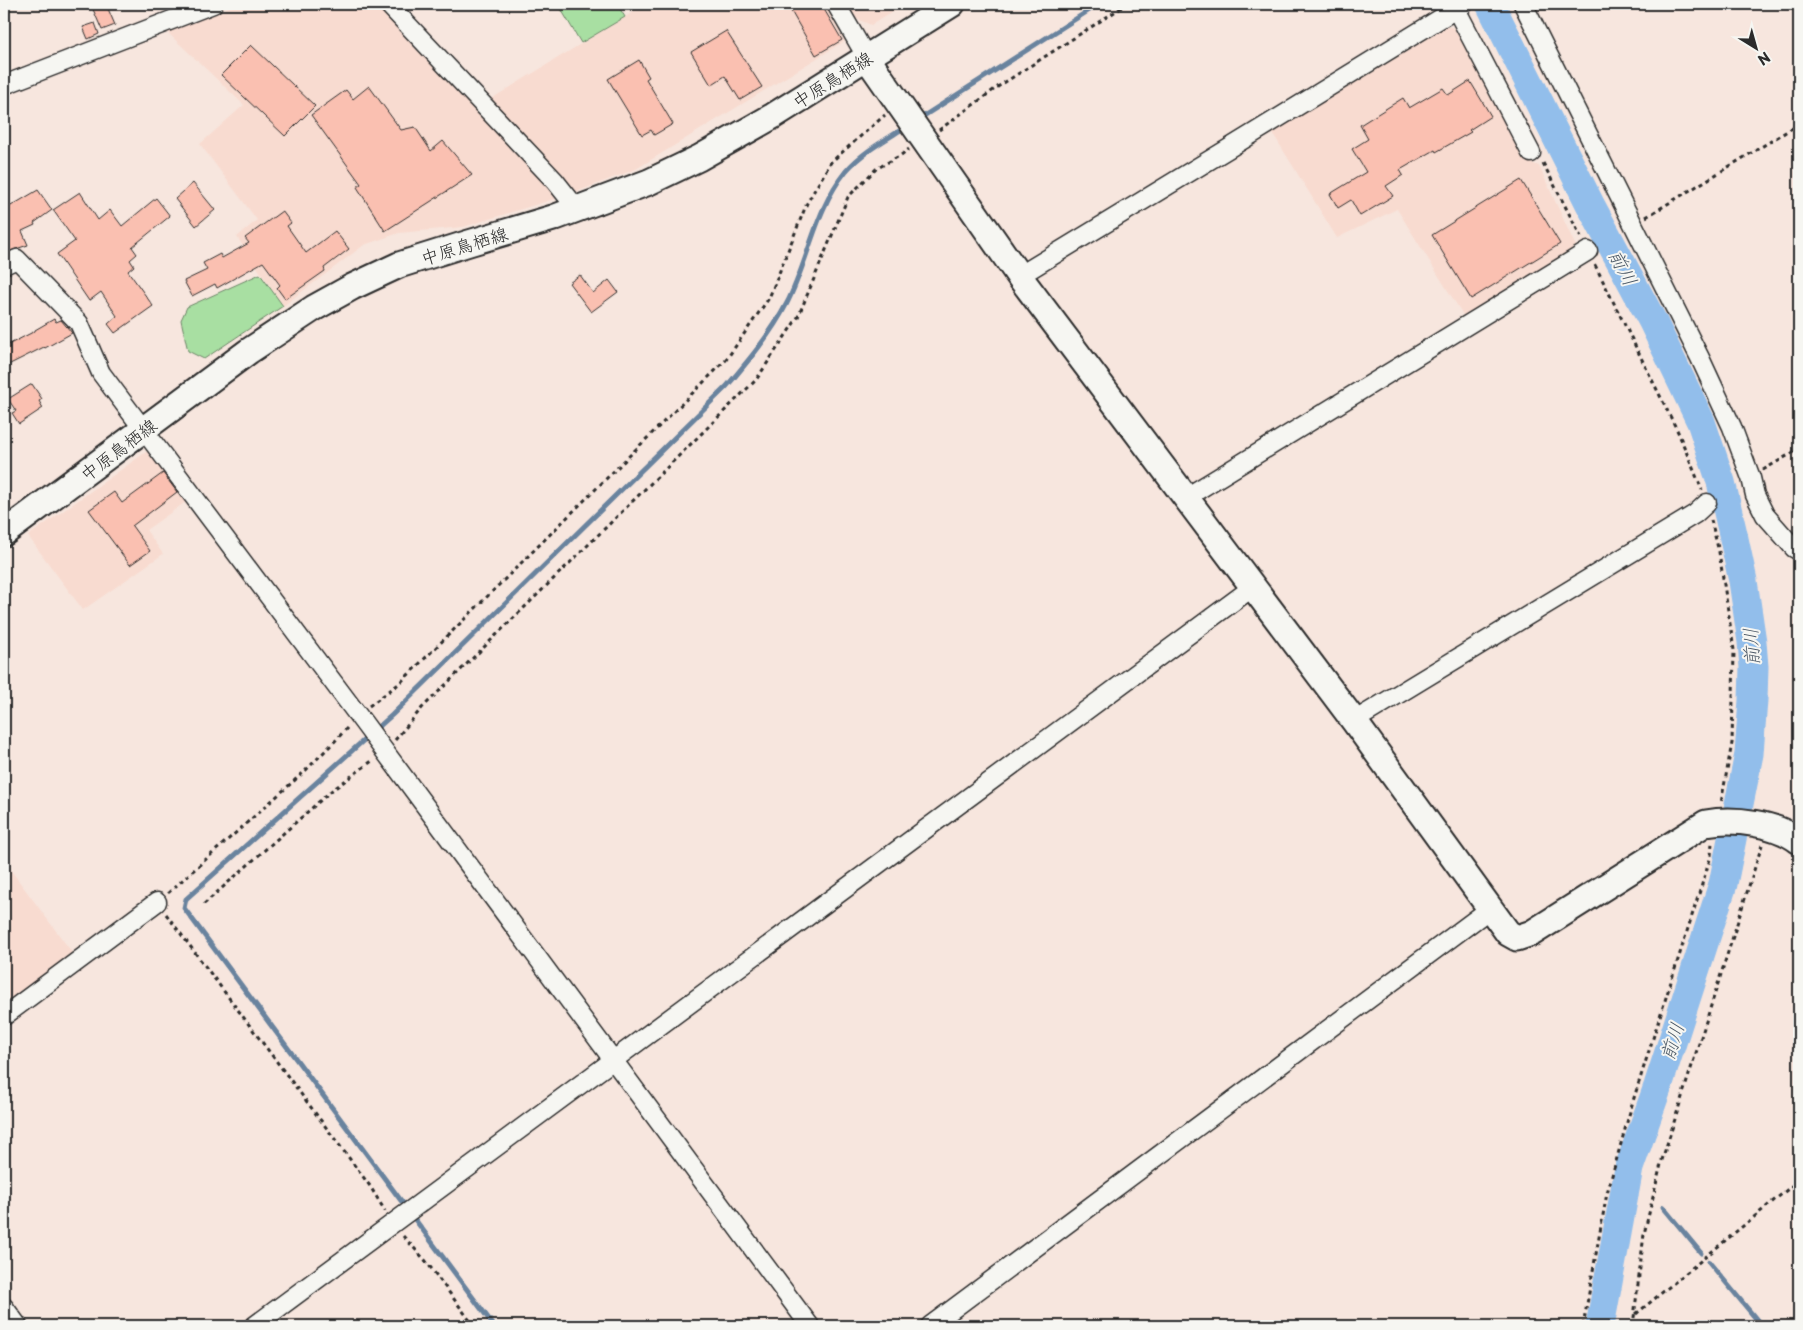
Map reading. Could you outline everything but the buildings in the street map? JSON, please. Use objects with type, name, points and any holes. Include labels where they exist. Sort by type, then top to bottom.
[{"type":"street","points":[[4,85],[213,4]]},
{"type":"street","points":[[388,4],[554,181],[578,210]]},
{"type":"street","points":[[836,4],[866,58],[1019,276],[1354,721],[1508,932],[1517,938],[1532,933],[1706,823],[1718,821],[1765,825],[1793,836],[1799,841]]},
{"type":"street","name":"中原鳥栖線","points":[[4,533],[249,351],[314,308],[352,287],[399,265],[578,210],[649,182],[699,158],[952,4]]},
{"type":"street","points":[[1523,4],[1704,366],[1732,426],[1751,478],[1755,496],[1765,515],[1794,548],[1799,551]]},
{"type":"street","points":[[1019,276],[1460,6],[1531,154]]},
{"type":"street","points":[[1185,498],[1588,251]]},
{"type":"street","points":[[4,265],[17,259],[79,323],[102,373],[810,1326]]},
{"type":"street","points":[[1354,721],[1695,514],[1707,503]]},
{"type":"street","points":[[254,1326],[1253,587]]},
{"type":"street","points":[[4,1016],[158,902]]},
{"type":"street","points":[[930,1326],[1490,908]]},
{"type":"street","points":[[4,1307],[18,1326]]},
{"type":"path","points":[[204,904],[382,748],[756,380],[798,317],[848,197],[876,169],[901,155],[922,138],[936,132],[999,86],[1128,4]]},
{"type":"path","points":[[474,1326],[425,1260],[393,1224],[370,1186],[158,902],[304,772],[336,740],[400,683],[726,360],[769,298],[807,203],[831,162],[886,114],[902,109]]},
{"type":"path","points":[[1633,225],[1799,124]]},
{"type":"path","points":[[1531,154],[1543,162],[1678,432],[1707,503],[1719,552],[1734,650],[1732,743],[1718,821],[1712,833],[1711,856],[1633,1101],[1607,1193],[1583,1326]]},
{"type":"path","points":[[1751,478],[1799,449]]},
{"type":"path","points":[[1633,1326],[1636,1314],[1644,1234],[1662,1160],[1760,850],[1765,825]]},
{"type":"path","points":[[1636,1314],[1799,1180]]},
{"type":"shaded area","points":[[238,4],[379,4],[561,197],[463,227],[399,233],[364,245],[283,306],[237,237],[257,220],[200,144],[244,105],[166,31]]},
{"type":"shaded area","points":[[646,4],[824,4],[845,41],[636,169],[571,194],[486,102]]},
{"type":"shaded area","points":[[846,4],[905,4],[871,25],[855,18]]},
{"type":"shaded area","points":[[1443,26],[1457,28],[1526,161],[1539,166],[1578,251],[1465,318],[1397,209],[1337,238],[1272,132]]},
{"type":"shaded area","points":[[153,447],[190,499],[146,530],[163,554],[83,610],[28,536]]},
{"type":"shaded area","points":[[4,861],[74,955],[4,1007]]},
{"type":"green space","points":[[558,4],[617,4],[625,17],[581,43]]},
{"type":"green space","points":[[260,274],[283,306],[204,359],[188,351],[181,320],[187,307]]},
{"type":"waterway","points":[[919,119],[1099,4]]},
{"type":"waterway","name":"前川","points":[[1490,4],[1590,204],[1653,322],[1701,422],[1721,482],[1743,581],[1752,642],[1754,667],[1749,754],[1723,884],[1658,1086],[1629,1168],[1600,1326]]},
{"type":"waterway","points":[[494,1326],[184,908],[186,899],[392,715],[727,386],[767,336],[787,303],[795,287],[820,218],[835,186],[859,158],[907,126]]},
{"type":"waterway","points":[[1663,1207],[1701,1253]]},
{"type":"waterway","points":[[1709,1262],[1762,1326]]}]
